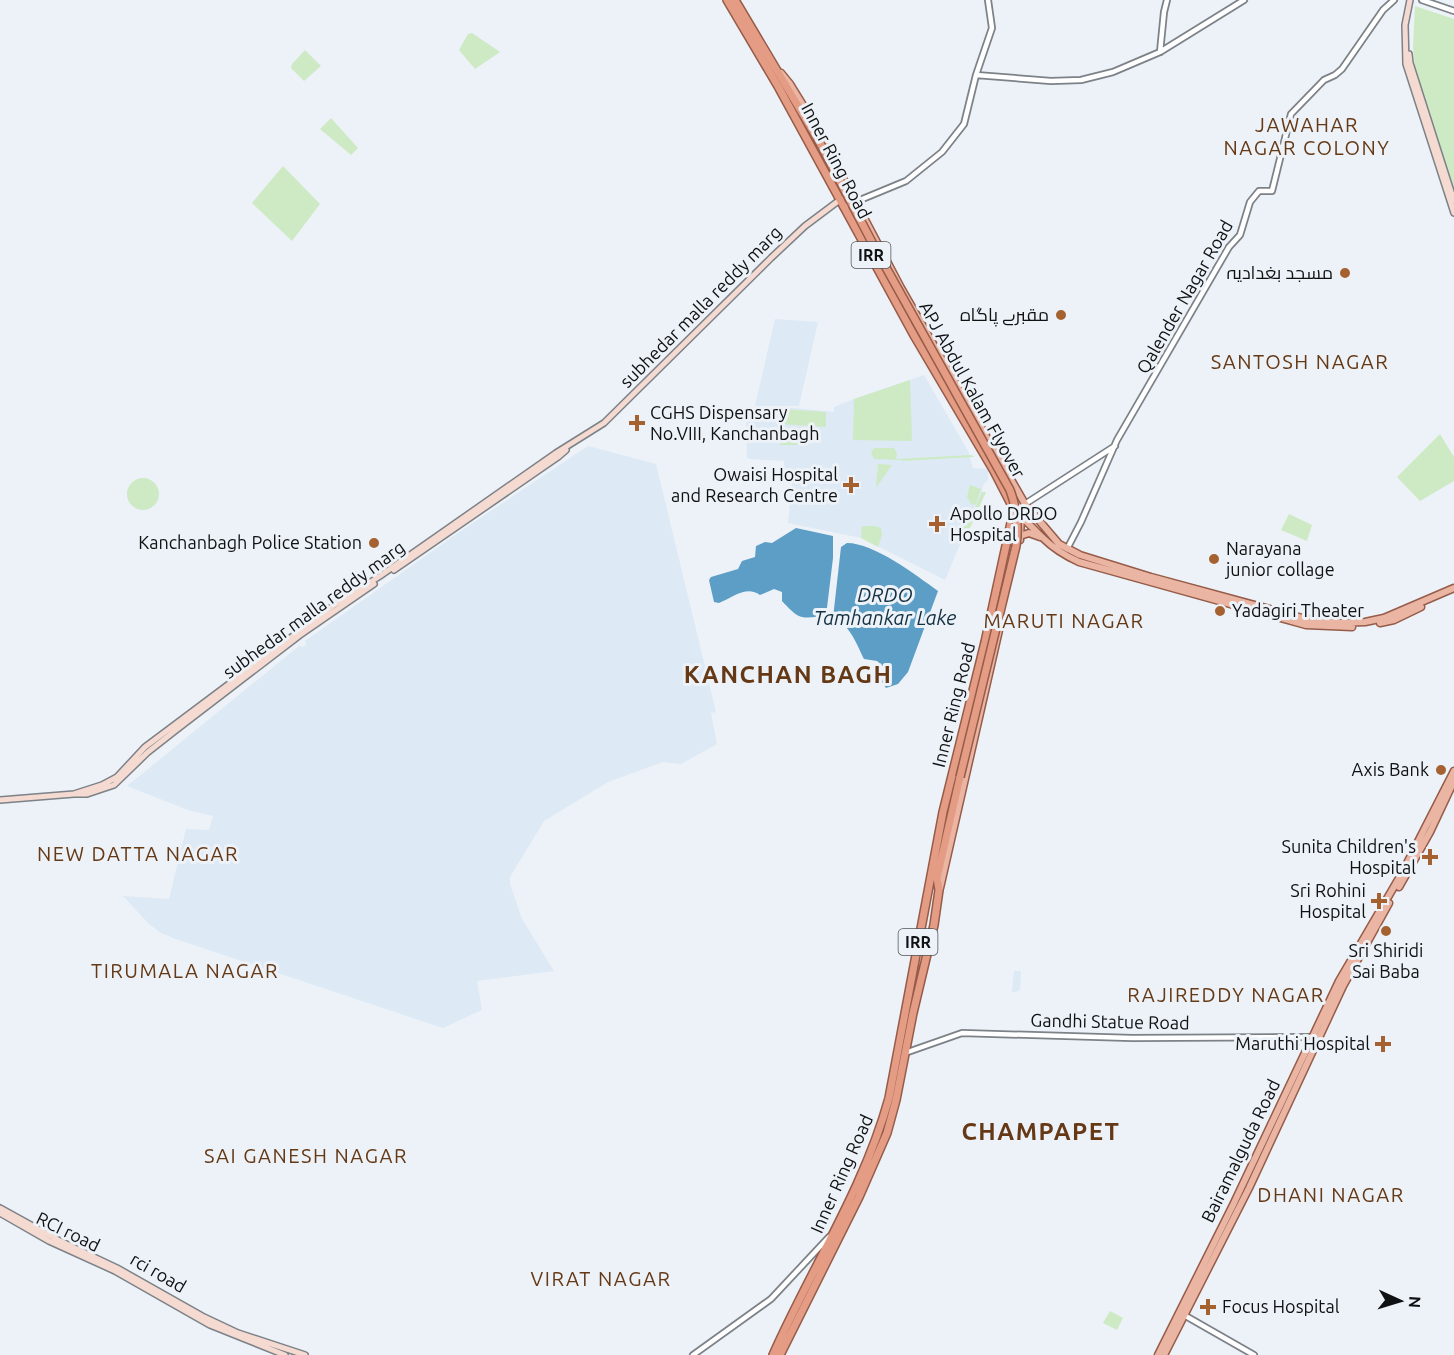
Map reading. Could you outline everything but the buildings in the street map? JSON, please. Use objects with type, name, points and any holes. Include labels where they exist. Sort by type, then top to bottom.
[{"type":"highway","name":"Inner Ring Road","points":[[727,0],[804,133],[915,337],[994,471],[1012,511],[984,646],[933,859],[880,1130],[773,1355]]},
{"type":"highway","name":"Inner Ring Road","points":[[735,0],[779,71]]},
{"type":"highway","name":"APJ Abdul Kalam Flyover","points":[[779,71],[1010,490],[1016,508],[1018,533],[1016,546],[937,878],[939,890]]},
{"type":"highway","points":[[984,646],[995,648]]},
{"type":"highway","points":[[982,654],[993,657]]},
{"type":"highway","name":"Inner Ring Road","points":[[780,1355],[880,1149],[896,1100],[939,890]]},
{"type":"main road","points":[[1410,0],[1406,64],[1454,213]]},
{"type":"main road","points":[[1407,54],[1454,201]]},
{"type":"main road","name":"Inner Ring Road","points":[[779,71],[790,84],[814,123],[851,195],[1026,506],[1059,544],[1067,549]]},
{"type":"main road","name":"subhedar malla reddy marg","points":[[0,800],[87,794],[114,785],[148,752],[300,635],[604,423],[805,226],[851,195]]},
{"type":"main road","points":[[1021,516],[1026,506]]},
{"type":"main road","points":[[1012,511],[1021,516],[1043,539],[1064,556],[1079,562],[1306,625],[1346,628],[1394,620],[1454,590]]},
{"type":"main road","name":"Inner Ring Road","points":[[939,890],[984,704],[1020,536],[1021,516]]},
{"type":"main road","points":[[1020,536],[1029,533],[1043,539]]},
{"type":"main road","points":[[1067,549],[1138,573],[1249,604],[1306,619],[1336,623],[1365,622],[1384,618],[1454,590]]},
{"type":"main road","name":"Bairamalguda Road","points":[[1164,1355],[1266,1152],[1339,981],[1412,855],[1454,771]]},
{"type":"main road","name":"Bairamalguda Road","points":[[1158,1355],[1314,1038],[1425,842],[1454,781]]},
{"type":"main road","name":"rci road","points":[[0,1208],[58,1240],[117,1268],[211,1320],[238,1333],[305,1355]]},
{"type":"main road","name":"RCI road","points":[[0,1213],[49,1241],[115,1271],[210,1325],[285,1355]]},
{"type":"street","points":[[841,203],[855,202],[906,180],[942,152],[964,124],[976,75],[992,28],[988,0]]},
{"type":"street","points":[[1160,52],[1167,0]]},
{"type":"street","points":[[976,75],[1051,81],[1081,80],[1113,72],[1160,52],[1244,0]]},
{"type":"street","name":"Qalender Nagar Road","points":[[1026,506],[1115,446],[1229,248],[1240,235],[1252,198],[1259,190],[1272,191],[1291,114],[1324,80],[1342,69],[1383,10],[1395,0]]},
{"type":"street","points":[[1422,0],[1454,10]]},
{"type":"street","points":[[1067,549],[1082,522],[1115,446]]},
{"type":"street","name":"Gandhi Statue Road","points":[[905,1053],[962,1033],[1132,1038],[1314,1038]]},
{"type":"street","points":[[693,1355],[771,1299],[831,1235]]},
{"type":"street","points":[[1184,1315],[1254,1355]]},
{"type":"shaded area","points":[[775,319],[818,322],[799,406],[755,406]]},
{"type":"shaded area","points":[[924,375],[968,451],[973,468],[988,471],[988,480],[983,485],[945,580],[861,538],[788,523],[793,475],[784,475],[784,461],[747,457],[746,419],[748,415],[784,407],[834,412],[834,407]]},
{"type":"shaded area","points":[[588,446],[656,464],[716,712],[711,713],[717,744],[681,764],[663,762],[608,782],[544,821],[510,877],[510,884],[522,919],[554,971],[477,981],[482,1010],[443,1028],[176,939],[161,933],[149,924],[123,896],[169,899],[186,829],[209,830],[213,816],[188,810],[127,786],[299,646],[306,645],[305,641],[461,531]]},
{"type":"shaded area","points":[[1014,971],[1021,971],[1020,990],[1012,992]]},
{"type":"green space","points":[[1415,6],[1454,19],[1454,194],[1416,78],[1413,47]]},
{"type":"green space","points":[[472,33],[500,52],[475,69],[459,50],[468,34]]},
{"type":"green space","points":[[305,50],[321,66],[304,81],[291,68]]},
{"type":"green space","points":[[331,118],[358,148],[351,155],[320,129]]},
{"type":"green space","points":[[283,166],[320,204],[292,241],[252,203]]},
{"type":"green space","points":[[910,380],[912,441],[853,440],[854,399]]},
{"type":"green space","points":[[781,409],[826,412],[826,427],[780,424]]},
{"type":"green space","points":[[783,432],[787,432],[787,441],[789,441],[788,432],[792,432],[792,441],[795,441],[793,432],[797,432],[797,441],[801,441],[801,445],[780,445],[780,441],[784,441]]},
{"type":"green space","points":[[1440,434],[1454,457],[1454,481],[1420,501],[1397,477]]},
{"type":"green space","points":[[874,448],[894,448],[897,453],[896,459],[972,455],[974,457],[902,461],[874,459],[871,453]]},
{"type":"green space","points":[[878,464],[892,465],[876,488]]},
{"type":"green space","points":[[143,478],[154,483],[159,494],[154,505],[143,510],[132,505],[127,494],[132,483]]},
{"type":"green space","points":[[970,485],[981,489],[976,504],[972,505],[967,497]]},
{"type":"green space","points":[[982,492],[986,492],[970,528],[962,530],[963,514],[971,508],[973,512]]},
{"type":"green space","points":[[1289,514],[1312,525],[1307,541],[1281,530]]},
{"type":"green space","points":[[862,526],[881,528],[882,535],[878,547],[861,538]]},
{"type":"green space","points":[[1110,1311],[1123,1318],[1117,1330],[1103,1323]]},
{"type":"water","name":"DRDO Tamhankar Lake","points":[[796,528],[833,536],[833,558],[826,616],[801,617],[797,615],[782,601],[782,592],[774,589],[760,595],[750,591],[745,592],[719,603],[714,602],[709,580],[711,577],[738,569],[742,561],[755,557],[756,546],[765,542],[772,543]]},
{"type":"water","name":"DRDO Tamhankar Lake","points":[[847,543],[858,544],[882,554],[938,591],[908,672],[898,684],[886,688],[882,682],[886,669],[877,661],[864,659],[848,630],[833,618],[841,547]]},
{"type":"place","name":"مسجد بغدادیہ","points":[[1345,273]]},
{"type":"place","name":"مقبرے پاگاہ","points":[[1061,315]]},
{"type":"place","name":"CGHS Dispensary No.VIII, Kanchanbagh","points":[[637,423]]},
{"type":"place","name":"Owaisi Hospital and Research Centre","points":[[851,485]]},
{"type":"place","name":"Apollo DRDO Hospital","points":[[937,524]]},
{"type":"place","name":"Kanchanbagh Police Station","points":[[374,543]]},
{"type":"place","name":"Narayana junior collage","points":[[1214,559]]},
{"type":"place","name":"Yadagiri Theater","points":[[1220,611]]},
{"type":"place","name":"Axis Bank","points":[[1441,770]]},
{"type":"place","name":"Sunita Children's Hospital","points":[[1430,857]]},
{"type":"place","name":"Sri Rohini Hospital","points":[[1379,901]]},
{"type":"place","name":"Sri Shiridi Sai Baba","points":[[1386,931]]},
{"type":"place","name":"Maruthi Hospital","points":[[1383,1044]]},
{"type":"place","name":"Focus Hospital","points":[[1208,1307]]},
{"type":"district","name":"JAWAHAR NAGAR COLONY","points":[[1307,136]]},
{"type":"district","name":"SANTOSH NAGAR","points":[[1300,362]]},
{"type":"district","name":"MARUTI NAGAR","points":[[1064,621]]},
{"type":"district","name":"KANCHAN BAGH","points":[[788,675]]},
{"type":"district","name":"NEW DATTA NAGAR","points":[[138,854]]},
{"type":"district","name":"TIRUMALA NAGAR","points":[[185,971]]},
{"type":"district","name":"RAJIREDDY NAGAR","points":[[1226,995]]},
{"type":"district","name":"CHAMPAPET","points":[[1041,1132]]},
{"type":"district","name":"SAI GANESH NAGAR","points":[[306,1156]]},
{"type":"district","name":"DHANI NAGAR","points":[[1331,1195]]},
{"type":"district","name":"VIRAT NAGAR","points":[[601,1279]]}]
